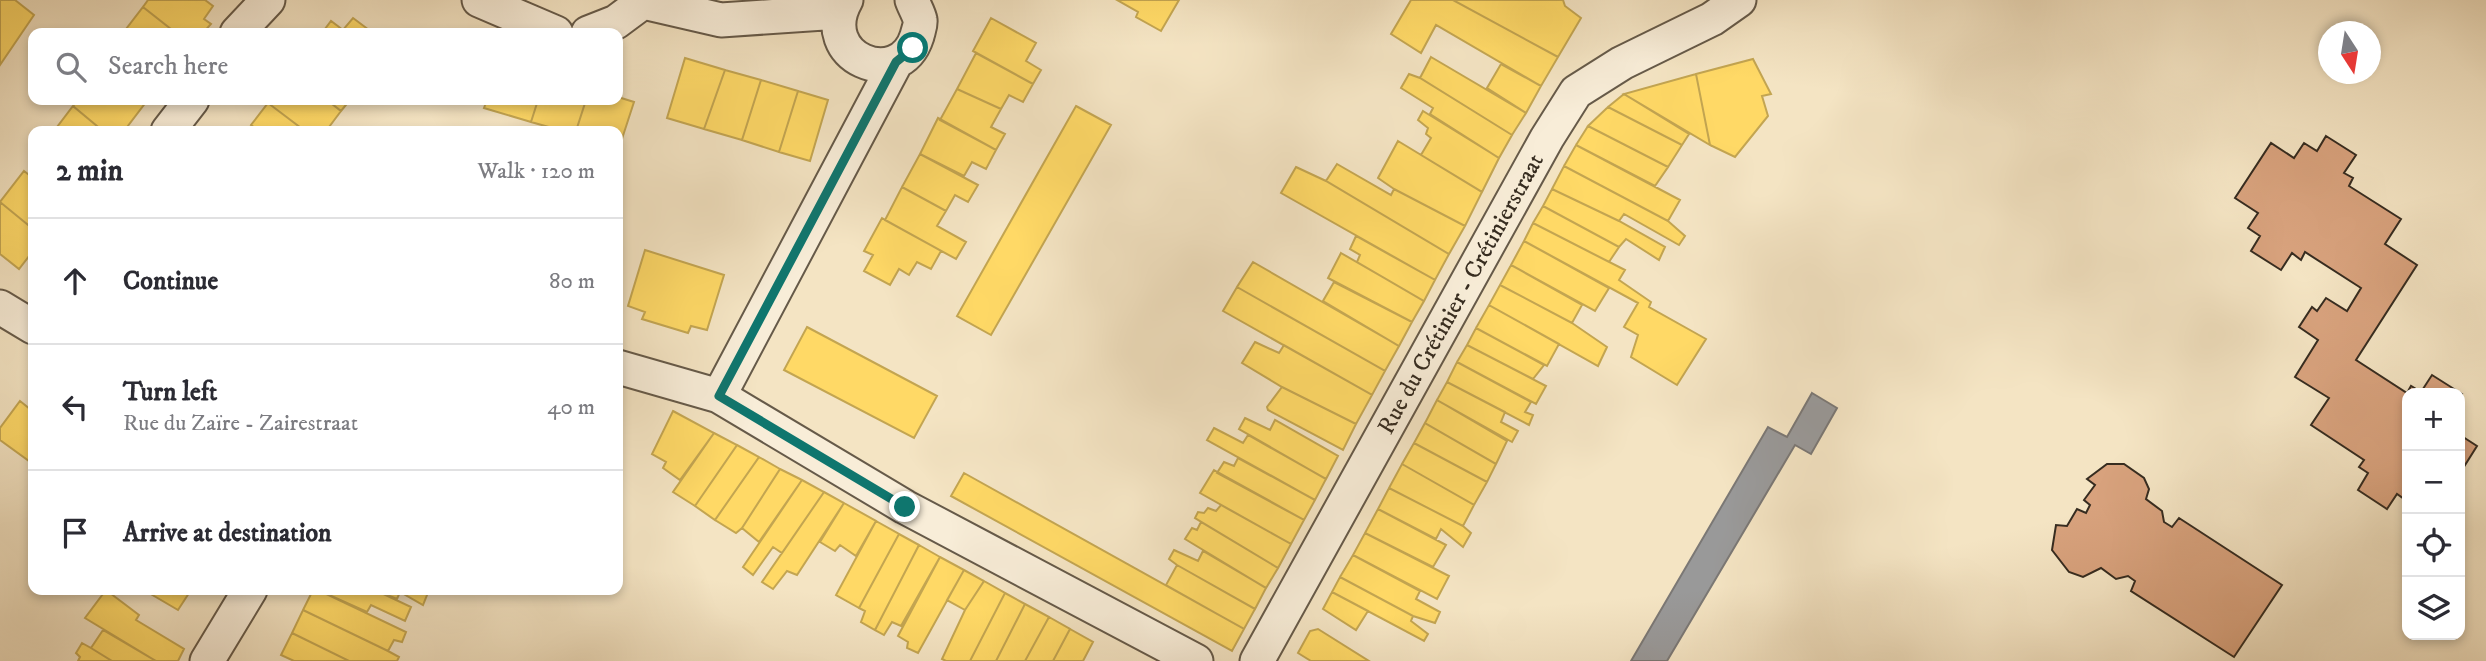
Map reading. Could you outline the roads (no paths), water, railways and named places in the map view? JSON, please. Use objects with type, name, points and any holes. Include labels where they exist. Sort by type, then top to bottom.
[{"type":"street","points":[[242,28],[268,0]]},
{"type":"street","points":[[479,0],[544,28]]},
{"type":"street","points":[[719,396],[896,62],[913,48],[921,22],[912,0]]},
{"type":"street","name":"Rue du Crétinier - Crétinierstraat","points":[[1257,661],[1547,138],[1576,92],[1622,63],[1712,19],[1739,0]]},
{"type":"street","points":[[601,28],[616,22],[643,2],[721,20],[842,6],[839,37],[852,55],[869,64],[896,62]]},
{"type":"street","points":[[172,126],[188,105]]},
{"type":"street","points":[[623,368],[719,396],[905,507],[1196,661]]},
{"type":"street","points":[[207,661],[247,595]]}]
